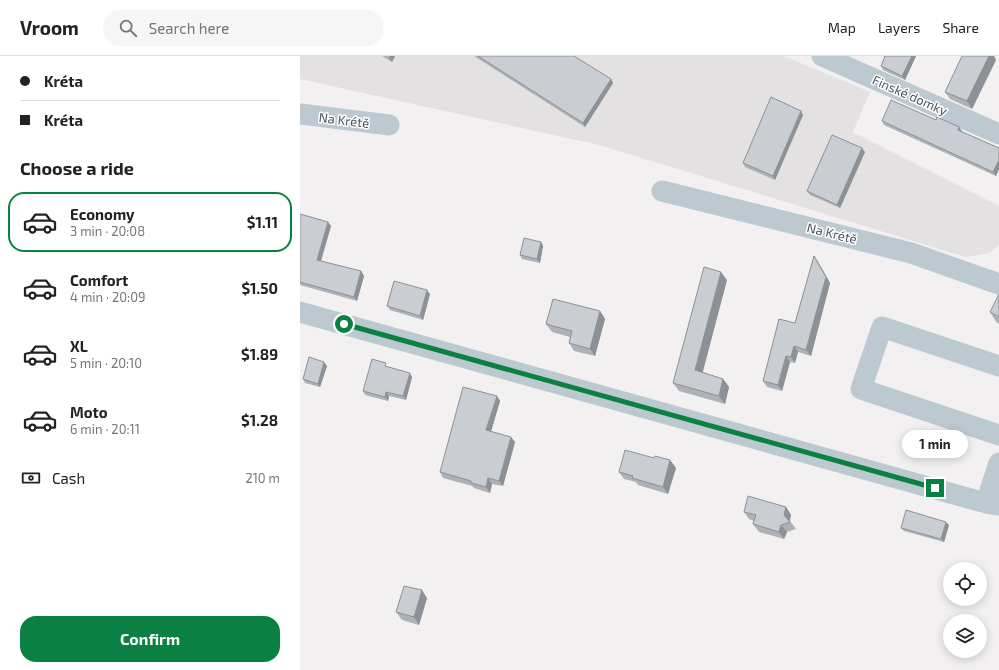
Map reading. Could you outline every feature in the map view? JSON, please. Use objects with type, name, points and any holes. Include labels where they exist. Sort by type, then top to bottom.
[{"type":"street","name":"Finské domky","points":[[822,56],[999,134]]},
{"type":"street","name":"Na Krétě","points":[[300,114],[389,125]]},
{"type":"street","name":"Na Krétě","points":[[662,191],[911,253],[999,284]]},
{"type":"street","points":[[300,312],[993,504],[999,463]]},
{"type":"street","points":[[999,366],[882,327],[861,390],[999,435]]},
{"type":"shaded area","points":[[300,56],[784,56],[870,92],[853,132],[999,206],[999,245],[990,253],[966,257],[599,145],[300,79]]},
{"type":"building","points":[[478,56],[574,56],[611,79],[583,123]]},
{"type":"building","points":[[885,56],[912,56],[902,76],[881,66]]},
{"type":"building","points":[[962,56],[989,56],[967,101],[945,92]]},
{"type":"building","points":[[771,97],[801,111],[773,176],[743,163]]},
{"type":"building","points":[[891,100],[936,120],[937,117],[959,127],[958,130],[999,148],[999,160],[993,172],[882,121]]},
{"type":"building","points":[[832,135],[862,148],[837,205],[807,191]]},
{"type":"building","points":[[300,214],[328,222],[317,260],[361,271],[354,297],[300,282]]},
{"type":"building","points":[[524,238],[541,242],[537,259],[520,255]]},
{"type":"building","points":[[814,256],[826,277],[806,350],[794,346],[791,357],[786,356],[778,385],[763,381],[779,319],[795,323]]},
{"type":"building","points":[[704,267],[721,272],[695,370],[723,379],[719,396],[673,383]]},
{"type":"building","points":[[394,281],[427,290],[420,316],[387,306]]},
{"type":"building","points":[[999,294],[999,317],[990,312]]},
{"type":"building","points":[[553,299],[600,311],[590,349],[569,343],[572,331],[546,324]]},
{"type":"building","points":[[309,357],[324,362],[318,384],[303,379]]},
{"type":"building","points":[[372,359],[386,363],[385,366],[410,373],[403,396],[386,392],[385,397],[363,391]]},
{"type":"building","points":[[463,387],[497,396],[486,430],[511,437],[499,481],[488,478],[486,487],[440,472]]},
{"type":"building","points":[[625,450],[654,458],[655,456],[670,460],[663,487],[632,478],[633,476],[619,472]]},
{"type":"building","points":[[748,496],[786,507],[784,515],[790,522],[781,525],[779,532],[753,524],[756,515],[744,512]]},
{"type":"building","points":[[906,510],[946,522],[941,539],[901,528]]},
{"type":"building","points":[[404,586],[422,590],[414,617],[396,612]]},
{"type":"route","points":[[344,324],[935,488]]}]
